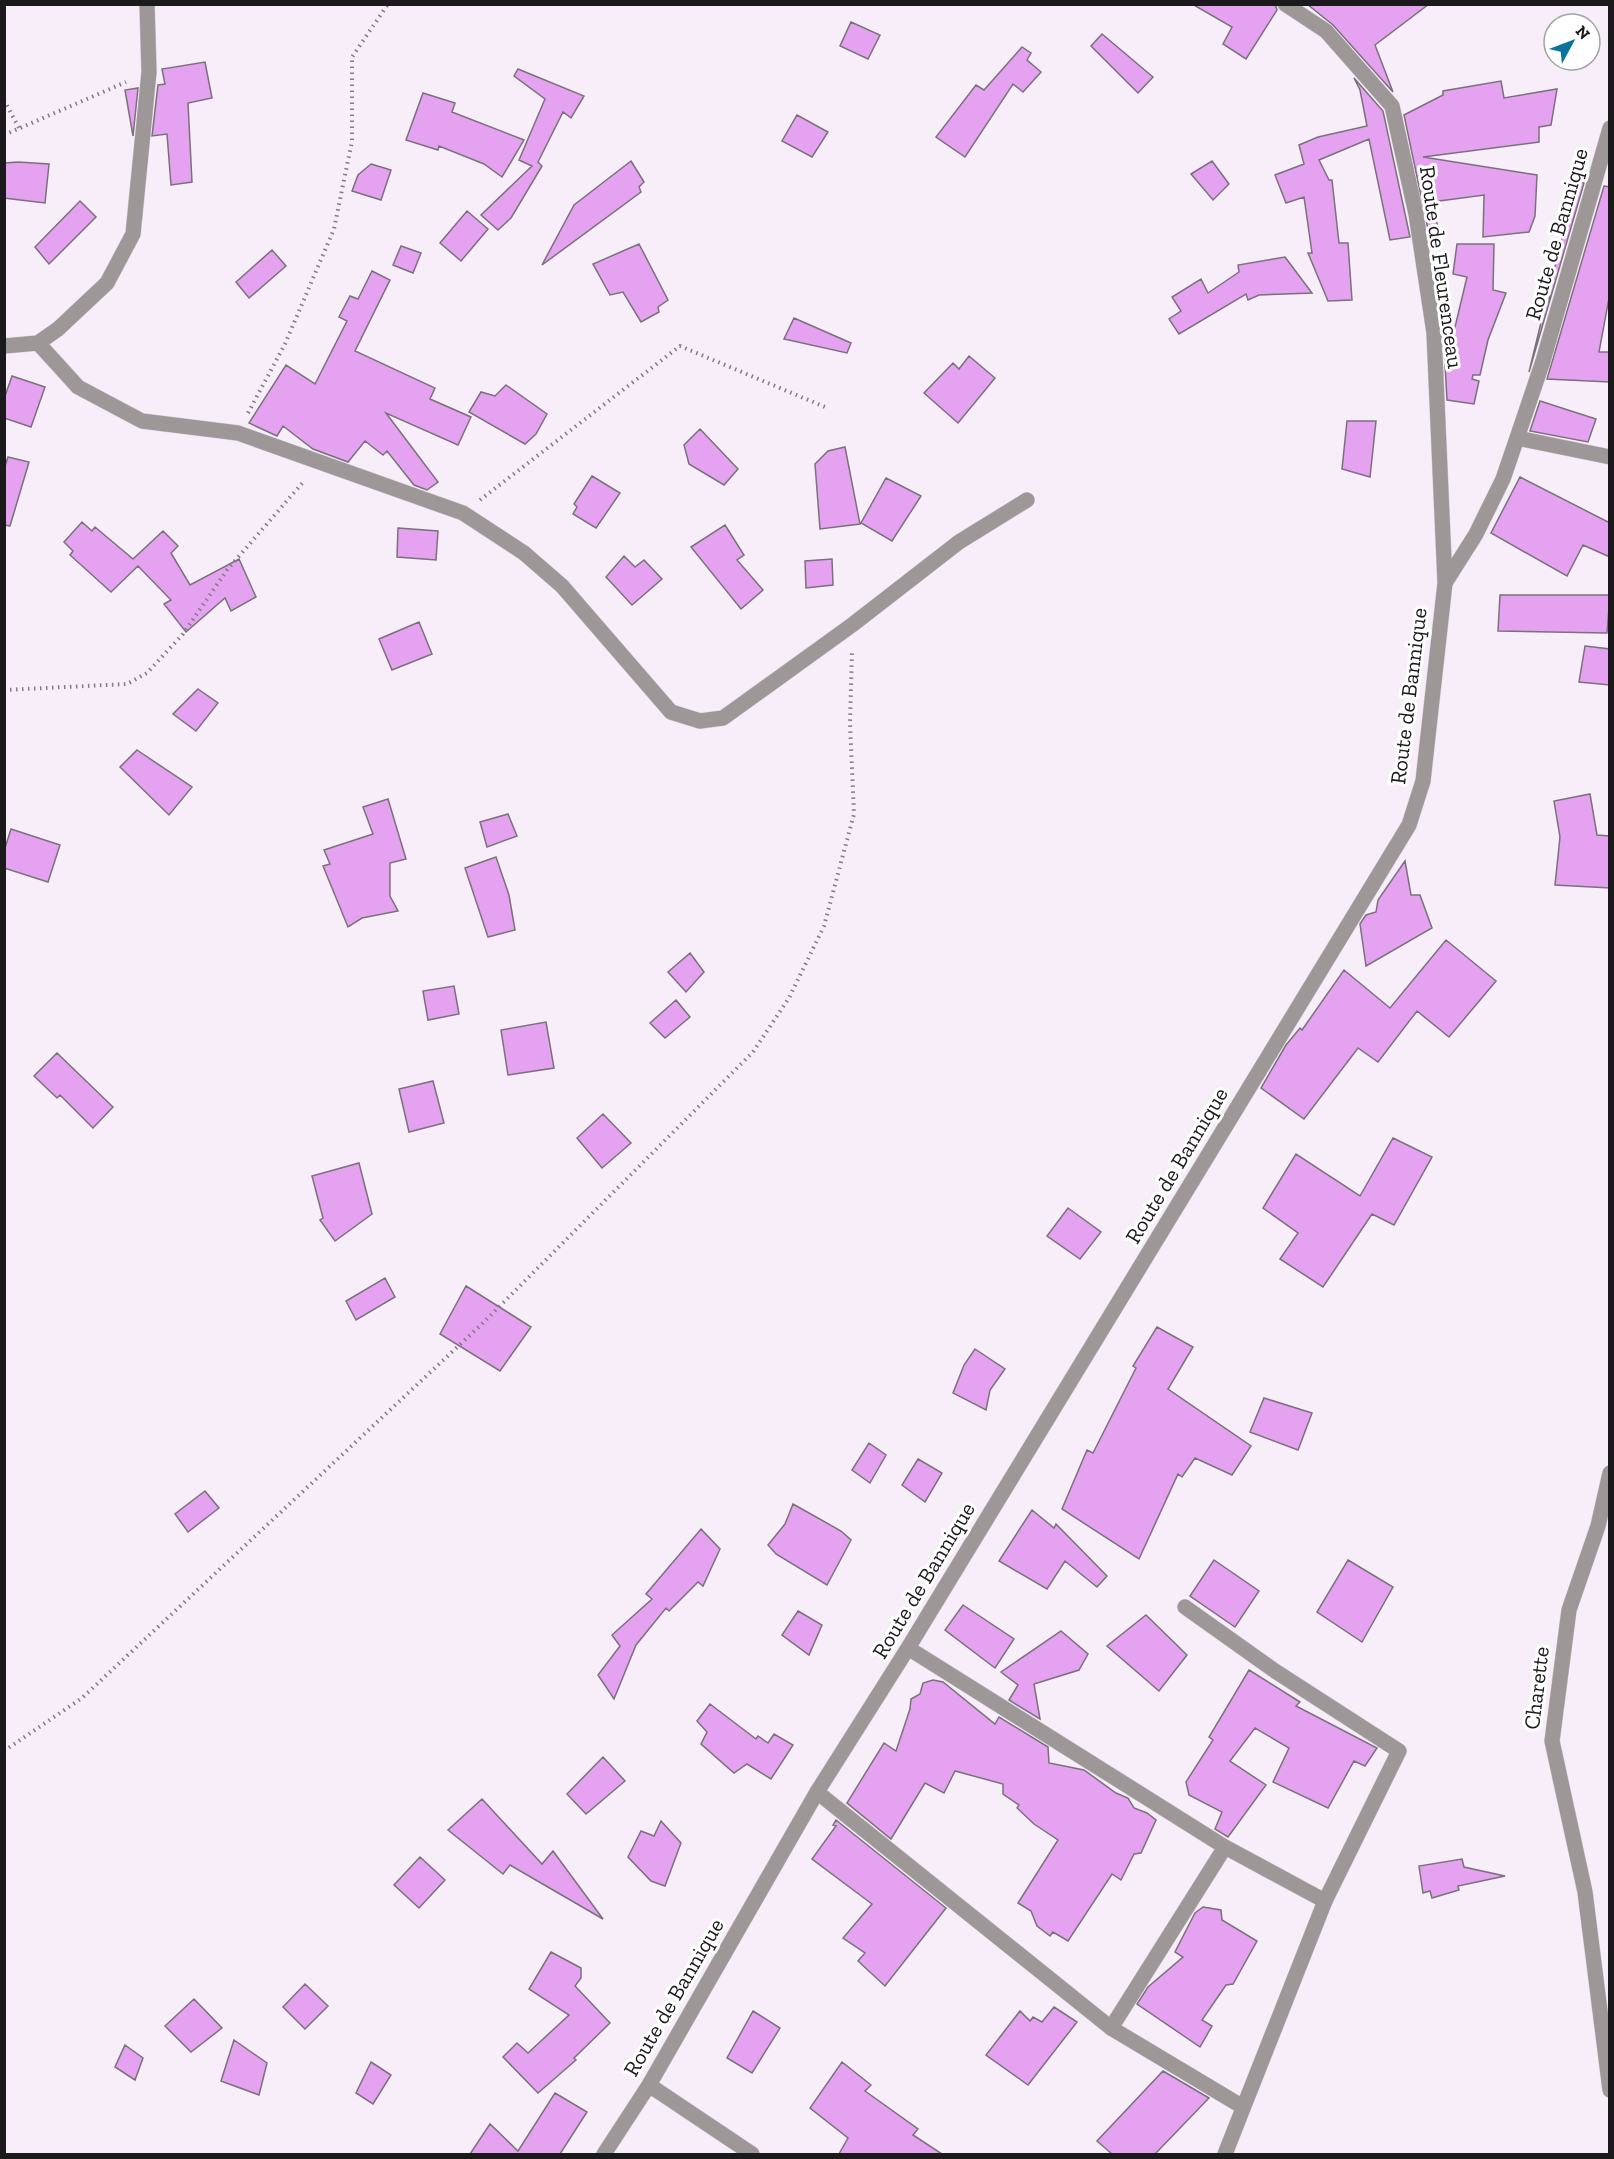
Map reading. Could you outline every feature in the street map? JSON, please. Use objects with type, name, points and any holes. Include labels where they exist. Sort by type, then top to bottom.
[{"type":"street","points":[[4,346],[38,343],[58,329],[107,283],[133,234],[149,72],[147,4]]},
{"type":"street","name":"Route de Fleurenceau","points":[[1285,4],[1326,31],[1392,106],[1416,214],[1434,333],[1445,583]]},
{"type":"street","name":"Route de Bannique","points":[[604,2154],[649,2085],[817,1792],[908,1648],[1409,825],[1423,781],[1445,583],[1476,534],[1503,479],[1543,361],[1610,128]]},
{"type":"street","points":[[38,343],[78,387],[142,421],[238,433],[463,513],[524,553],[562,586],[672,712],[700,722],[723,718],[852,625],[959,542],[1027,500]]},
{"type":"street","points":[[1517,438],[1610,457]]},
{"type":"street","name":"Charette","points":[[1610,1473],[1598,1526],[1569,1610],[1552,1741],[1584,1892],[1610,2090]]},
{"type":"street","points":[[1185,1607],[1275,1671],[1399,1751],[1325,1901],[1225,2154]]},
{"type":"street","points":[[908,1648],[1225,1847],[1325,1901]]},
{"type":"street","points":[[817,1792],[1111,2028],[1243,2107]]},
{"type":"street","points":[[1111,2028],[1225,1847]]},
{"type":"street","points":[[649,2085],[752,2154]]},
{"type":"path","points":[[238,433],[285,344],[334,229],[352,141],[352,57],[388,4]]},
{"type":"path","points":[[4,135],[149,72]]},
{"type":"path","points":[[4,100],[19,129]]},
{"type":"path","points":[[463,513],[680,346],[825,407]]},
{"type":"path","points":[[4,690],[127,684],[147,673],[183,634],[226,570],[319,463]]},
{"type":"path","points":[[4,1751],[82,1698],[457,1348],[753,1052],[789,998],[824,926],[854,814],[850,723],[852,625]]},
{"type":"building","points":[[1192,4],[1275,4],[1277,10],[1246,59],[1223,44],[1232,27]]},
{"type":"building","points":[[1307,4],[1429,4],[1375,45],[1393,92],[1333,25]]},
{"type":"building","points":[[851,22],[880,35],[868,59],[840,46]]},
{"type":"building","points":[[1102,34],[1153,77],[1138,93],[1091,46]]},
{"type":"building","points":[[1022,47],[1031,53],[1027,60],[1041,72],[1023,92],[1013,84],[965,157],[936,137],[976,85],[984,90]]},
{"type":"building","points":[[205,62],[212,98],[188,103],[192,182],[171,185],[167,134],[152,136],[158,85],[165,84],[162,69]]},
{"type":"building","points":[[518,69],[584,96],[571,118],[563,112],[538,162],[542,166],[511,218],[498,230],[481,215],[532,166],[519,160],[545,99],[514,76]]},
{"type":"building","points":[[1354,78],[1383,111],[1410,237],[1390,240],[1369,139],[1319,160],[1329,180],[1332,180],[1339,243],[1348,243],[1352,300],[1328,301],[1308,253],[1312,253],[1304,197],[1286,203],[1275,175],[1304,164],[1299,145],[1318,137],[1367,126],[1360,90]]},
{"type":"building","points":[[1501,81],[1504,98],[1557,89],[1551,125],[1539,127],[1539,142],[1423,157],[1537,175],[1535,216],[1529,232],[1483,237],[1484,195],[1432,202],[1439,232],[1429,234],[1404,115],[1443,95],[1443,91]]},
{"type":"building","points":[[138,88],[133,136],[125,90]]},
{"type":"building","points":[[423,93],[455,103],[452,112],[524,140],[502,177],[484,164],[439,146],[438,150],[406,140]]},
{"type":"building","points":[[797,115],[828,132],[812,157],[782,141]]},
{"type":"building","points":[[631,161],[644,182],[639,187],[641,192],[542,265],[574,205]]},
{"type":"building","points":[[1212,161],[1229,184],[1213,200],[1191,174]]},
{"type":"building","points":[[4,163],[49,164],[45,203],[4,198]]},
{"type":"building","points":[[371,164],[391,170],[381,200],[352,191],[358,175]]},
{"type":"building","points":[[1576,181],[1584,183],[1529,372],[1546,302],[1549,303],[1550,286]]},
{"type":"building","points":[[1604,186],[1610,187],[1610,293],[1599,352],[1610,352],[1610,382],[1547,379]]},
{"type":"building","points":[[80,201],[96,217],[49,264],[35,247]]},
{"type":"building","points":[[467,211],[488,229],[461,261],[440,243]]},
{"type":"building","points":[[639,244],[668,300],[658,307],[659,312],[641,322],[623,292],[610,295],[593,264]]},
{"type":"building","points":[[1457,244],[1494,244],[1493,290],[1506,293],[1488,340],[1480,375],[1473,375],[1472,379],[1479,381],[1474,404],[1447,400],[1444,347],[1450,348],[1467,277],[1453,274]]},
{"type":"building","points":[[401,246],[421,253],[413,273],[393,265]]},
{"type":"building","points":[[272,250],[286,266],[249,298],[236,282]]},
{"type":"building","points":[[1285,257],[1312,293],[1259,295],[1248,300],[1246,294],[1179,334],[1169,319],[1181,311],[1172,297],[1201,279],[1208,293],[1239,272],[1238,265]]},
{"type":"building","points":[[372,271],[390,280],[355,351],[435,388],[430,399],[471,417],[458,445],[386,413],[438,482],[427,490],[414,485],[387,451],[383,455],[365,441],[348,462],[313,449],[283,426],[277,436],[249,423],[286,365],[315,384],[347,321],[339,317],[350,296],[358,299]]},
{"type":"building","points":[[794,318],[851,343],[847,353],[784,339]]},
{"type":"building","points":[[969,356],[995,378],[958,423],[924,393],[953,363],[959,369]]},
{"type":"building","points":[[12,376],[45,387],[31,427],[4,418],[4,399]]},
{"type":"building","points":[[506,385],[547,414],[536,434],[525,444],[469,412],[481,392],[495,396]]},
{"type":"building","points":[[1540,401],[1596,419],[1588,442],[1530,431]]},
{"type":"building","points":[[1347,421],[1376,421],[1370,477],[1342,469]]},
{"type":"building","points":[[700,429],[738,469],[724,485],[689,464],[684,445]]},
{"type":"building","points":[[845,447],[860,524],[820,529],[815,464],[828,451]]},
{"type":"building","points":[[8,457],[29,462],[10,526],[4,525],[4,469]]},
{"type":"building","points":[[592,476],[620,493],[596,528],[573,514],[577,507],[574,504]]},
{"type":"building","points":[[1520,477],[1610,523],[1610,557],[1583,545],[1567,576],[1491,533]]},
{"type":"building","points":[[886,478],[921,496],[892,541],[861,523]]},
{"type":"building","points":[[82,522],[92,531],[95,527],[133,559],[163,531],[178,546],[171,553],[190,585],[239,559],[256,597],[231,611],[225,598],[186,632],[164,604],[171,600],[138,566],[111,592],[70,555],[73,551],[64,542]]},
{"type":"building","points":[[725,525],[744,555],[737,560],[763,590],[741,609],[691,547]]},
{"type":"building","points":[[398,528],[438,531],[436,560],[397,557]]},
{"type":"building","points":[[624,556],[635,567],[644,560],[662,579],[632,605],[606,577]]},
{"type":"building","points":[[832,559],[833,585],[806,588],[805,561]]},
{"type":"building","points":[[1500,595],[1610,595],[1607,633],[1498,631]]},
{"type":"building","points":[[419,622],[432,654],[392,670],[379,639]]},
{"type":"building","points":[[1585,646],[1610,649],[1610,685],[1579,682]]},
{"type":"building","points":[[198,689],[218,703],[196,731],[173,714]]},
{"type":"building","points":[[137,750],[192,787],[169,815],[120,767]]},
{"type":"building","points":[[1590,794],[1597,835],[1610,836],[1610,888],[1555,885],[1560,837],[1554,801]]},
{"type":"building","points":[[388,799],[406,859],[390,863],[390,896],[398,911],[362,918],[348,927],[323,866],[330,864],[324,850],[373,834],[363,807]]},
{"type":"building","points":[[508,814],[517,836],[487,847],[480,822]]},
{"type":"building","points":[[11,829],[60,845],[48,882],[4,868],[4,851]]},
{"type":"building","points":[[496,857],[509,895],[515,930],[488,937],[465,868]]},
{"type":"building","points":[[1405,861],[1411,895],[1420,895],[1432,928],[1366,966],[1360,924],[1366,915],[1376,912],[1378,900]]},
{"type":"building","points":[[1446,940],[1496,981],[1449,1037],[1417,1011],[1378,1062],[1358,1048],[1304,1119],[1261,1088],[1286,1045],[1300,1028],[1302,1030],[1344,970],[1390,1008]]},
{"type":"building","points":[[690,953],[704,972],[686,992],[668,972]]},
{"type":"building","points":[[454,986],[459,1014],[428,1020],[423,991]]},
{"type":"building","points":[[676,1000],[690,1017],[665,1038],[650,1023]]},
{"type":"building","points":[[546,1022],[554,1068],[508,1075],[501,1030]]},
{"type":"building","points":[[57,1053],[113,1107],[93,1128],[60,1095],[57,1098],[34,1076]]},
{"type":"building","points":[[433,1081],[444,1123],[409,1132],[399,1089]]},
{"type":"building","points":[[603,1114],[631,1143],[602,1168],[577,1138]]},
{"type":"building","points":[[1393,1138],[1432,1157],[1394,1225],[1372,1214],[1323,1287],[1280,1259],[1298,1233],[1263,1208],[1296,1154],[1360,1196]]},
{"type":"building","points":[[359,1163],[372,1214],[335,1241],[320,1220],[323,1218],[312,1176]]},
{"type":"building","points":[[1068,1208],[1101,1232],[1080,1259],[1047,1236]]},
{"type":"building","points":[[385,1278],[395,1297],[356,1320],[346,1301]]},
{"type":"building","points":[[466,1286],[531,1327],[500,1371],[440,1334]]},
{"type":"building","points":[[1157,1327],[1193,1347],[1168,1389],[1251,1446],[1232,1475],[1195,1458],[1182,1477],[1178,1474],[1139,1559],[1062,1509],[1087,1450],[1093,1453],[1136,1368],[1133,1366]]},
{"type":"building","points":[[975,1349],[1005,1369],[990,1390],[986,1410],[953,1393],[964,1365]]},
{"type":"building","points":[[1264,1398],[1312,1413],[1298,1450],[1250,1432]]},
{"type":"building","points":[[869,1443],[886,1455],[870,1483],[852,1470]]},
{"type":"building","points":[[918,1459],[942,1473],[925,1502],[902,1485]]},
{"type":"building","points":[[205,1491],[219,1508],[188,1532],[175,1514]]},
{"type":"building","points":[[793,1504],[841,1531],[851,1540],[827,1585],[776,1554],[768,1545],[785,1524]]},
{"type":"building","points":[[1032,1510],[1054,1528],[1056,1524],[1107,1576],[1097,1587],[1065,1561],[1047,1589],[999,1561]]},
{"type":"building","points":[[701,1529],[720,1549],[703,1586],[698,1582],[669,1611],[666,1608],[636,1645],[614,1699],[598,1675],[620,1646],[612,1635],[652,1599],[646,1594]]},
{"type":"building","points":[[1214,1560],[1259,1591],[1235,1627],[1190,1596]]},
{"type":"building","points":[[1348,1560],[1393,1587],[1362,1642],[1317,1612]]},
{"type":"building","points":[[963,1605],[1014,1639],[995,1668],[945,1630]]},
{"type":"building","points":[[798,1611],[822,1625],[809,1655],[782,1635]]},
{"type":"building","points":[[1146,1615],[1187,1655],[1159,1691],[1107,1646]]},
{"type":"building","points":[[1061,1631],[1088,1654],[1079,1670],[1034,1684],[1040,1719],[1009,1700],[1018,1685],[1001,1672]]},
{"type":"building","points":[[1249,1670],[1300,1702],[1296,1706],[1377,1748],[1365,1766],[1354,1761],[1328,1808],[1273,1782],[1289,1748],[1255,1728],[1230,1761],[1266,1785],[1228,1837],[1215,1829],[1222,1812],[1189,1795],[1186,1782],[1213,1740],[1209,1737]]},
{"type":"building","points":[[933,1680],[943,1682],[995,1724],[999,1717],[1048,1747],[1049,1763],[1084,1770],[1116,1793],[1128,1798],[1134,1808],[1147,1813],[1156,1820],[1141,1853],[1134,1854],[1121,1880],[1112,1874],[1068,1941],[1053,1932],[1050,1936],[1037,1926],[1031,1911],[1018,1903],[1058,1840],[1034,1824],[1017,1808],[1019,1805],[1003,1794],[1003,1784],[955,1771],[944,1793],[925,1783],[891,1839],[847,1803],[884,1743],[896,1751],[910,1709],[911,1699],[920,1694],[923,1683]]},
{"type":"building","points":[[710,1704],[756,1739],[758,1736],[768,1743],[774,1734],[793,1745],[771,1779],[747,1764],[734,1773],[701,1744],[707,1732],[697,1721]]},
{"type":"building","points":[[603,1757],[625,1781],[586,1814],[567,1794]]},
{"type":"building","points":[[482,1799],[542,1864],[553,1851],[603,1919],[510,1865],[503,1874],[448,1830]]},
{"type":"building","points":[[836,1820],[946,1908],[885,1986],[858,1961],[865,1953],[843,1938],[872,1904],[812,1859],[836,1826],[833,1825]]},
{"type":"building","points":[[661,1821],[681,1843],[665,1886],[651,1881],[628,1857],[641,1831],[654,1836]]},
{"type":"building","points":[[420,1857],[445,1880],[419,1908],[394,1885]]},
{"type":"building","points":[[1462,1859],[1464,1867],[1505,1876],[1458,1886],[1459,1890],[1432,1898],[1430,1891],[1423,1893],[1419,1866]]},
{"type":"building","points":[[1203,1907],[1221,1910],[1222,1920],[1257,1941],[1233,1984],[1226,1985],[1202,2020],[1212,2026],[1200,2047],[1137,2004],[1148,1987],[1183,1957],[1175,1952],[1195,1913]]},
{"type":"building","points":[[551,1952],[581,1968],[581,1978],[575,1986],[610,2023],[574,2058],[576,2060],[538,2093],[503,2057],[517,2043],[528,2053],[569,2015],[529,1989]]},
{"type":"building","points":[[305,1984],[328,2006],[305,2029],[283,2007]]},
{"type":"building","points":[[194,1999],[222,2028],[191,2052],[165,2026]]},
{"type":"building","points":[[1054,2007],[1077,2022],[1028,2085],[986,2055],[1020,2011],[1030,2021],[1033,2017],[1042,2022]]},
{"type":"building","points":[[753,2011],[780,2028],[752,2073],[727,2058]]},
{"type":"building","points":[[234,2040],[267,2063],[259,2095],[221,2081]]},
{"type":"building","points":[[125,2045],[143,2058],[135,2080],[115,2067]]},
{"type":"building","points":[[371,2062],[391,2075],[373,2104],[356,2093]]},
{"type":"building","points":[[842,2062],[871,2085],[865,2091],[918,2129],[913,2135],[942,2154],[839,2154],[848,2138],[810,2108]]},
{"type":"building","points":[[1163,2071],[1209,2098],[1155,2154],[1112,2154],[1097,2141]]},
{"type":"building","points":[[555,2093],[587,2112],[560,2154],[470,2154],[490,2124],[518,2151]]}]
